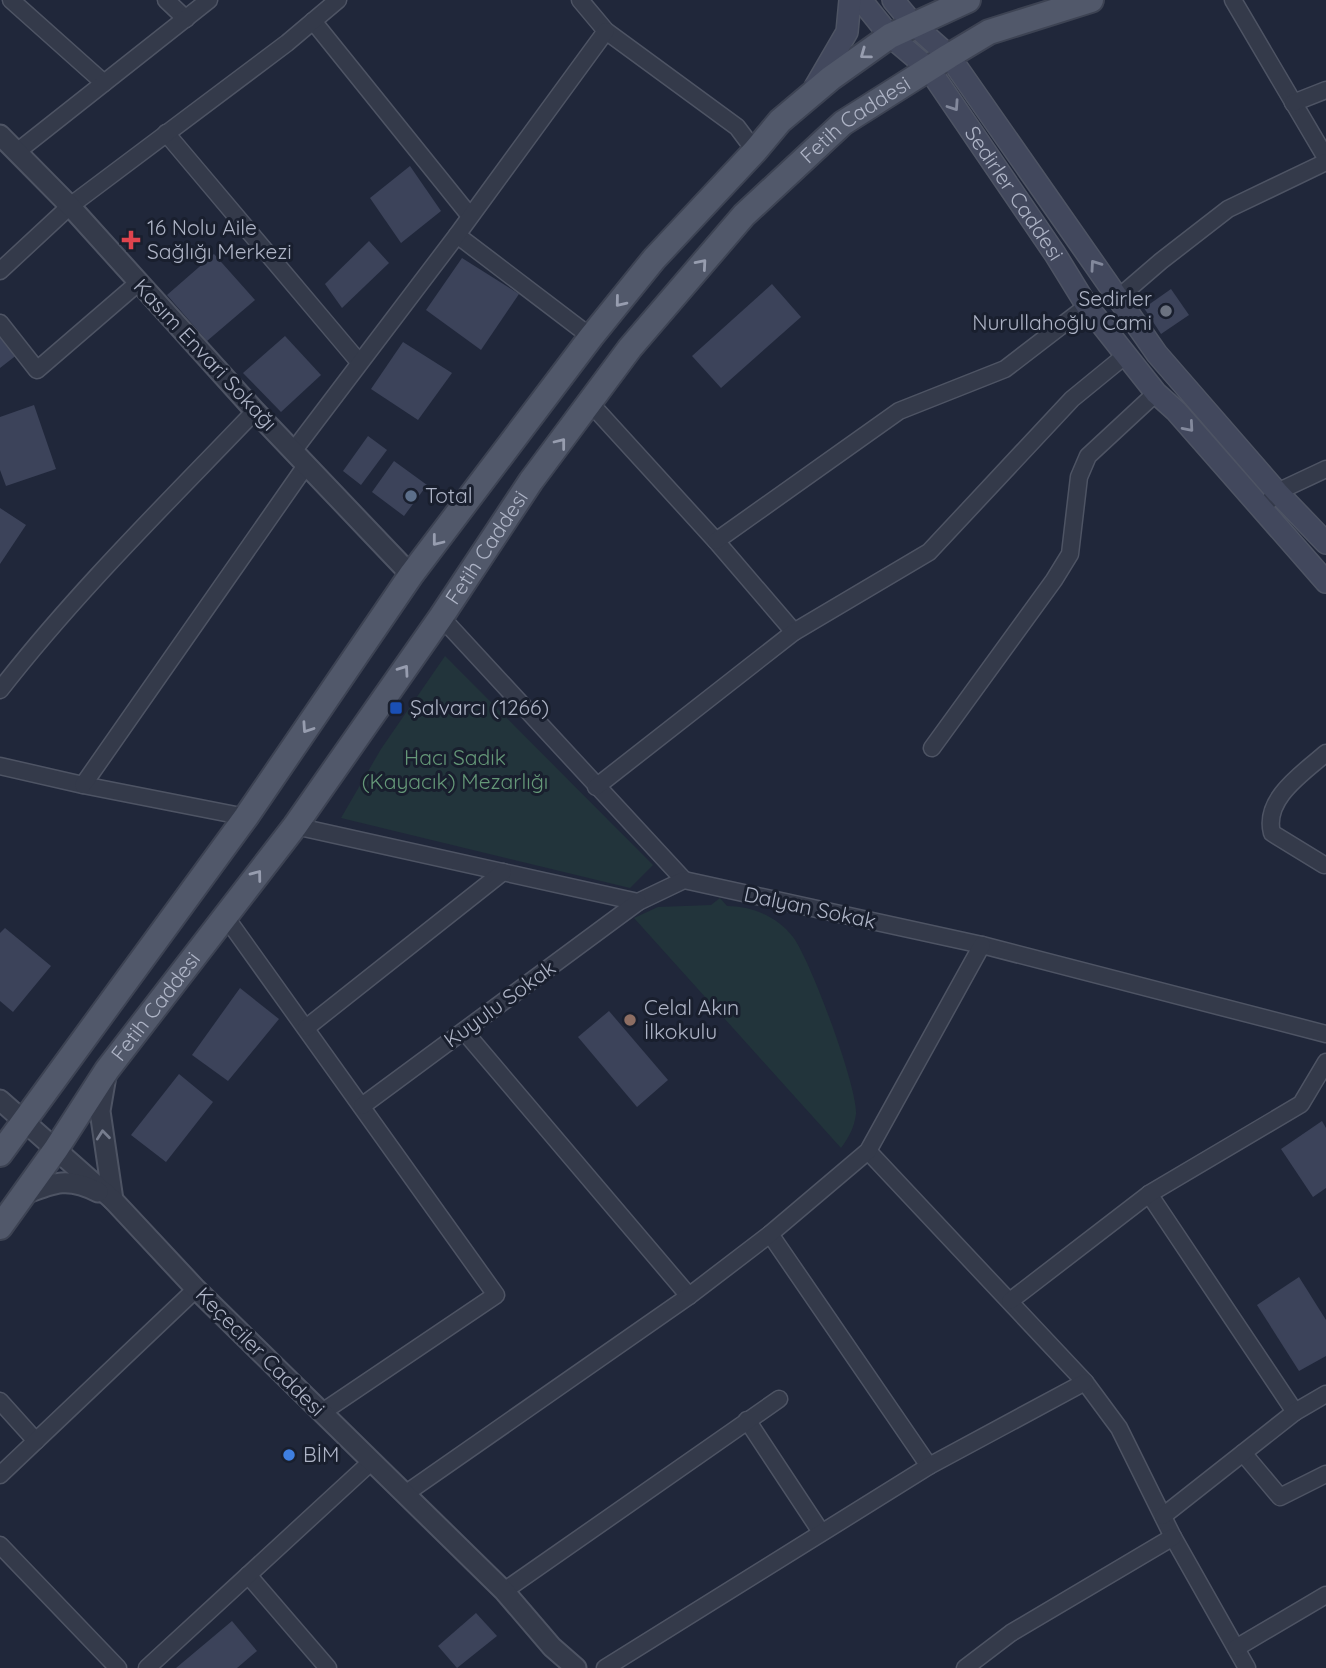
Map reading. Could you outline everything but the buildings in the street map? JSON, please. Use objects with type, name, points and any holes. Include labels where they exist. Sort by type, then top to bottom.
[{"type":"main road","points":[[809,97],[847,32],[850,0]]},
{"type":"main road","name":"Sedirler Caddesi","points":[[862,0],[890,36],[939,63],[1118,298],[1157,354],[1326,543]]},
{"type":"main road","name":"Sedirler Caddesi","points":[[893,0],[939,63],[1087,306],[1156,393],[1176,411],[1326,582]]},
{"type":"main road","name":"Fetih Caddesi","points":[[0,1154],[246,817],[411,575],[591,337],[654,259],[780,121],[809,97],[890,36],[968,0]]},
{"type":"main road","name":"Fetih Caddesi","points":[[0,1227],[56,1149],[107,1070],[295,826],[441,617],[531,481],[591,404],[630,348],[744,215],[843,123],[989,32],[1091,0]]},
{"type":"main road","points":[[502,457],[531,481]]},
{"type":"street","points":[[11,0],[104,83]]},
{"type":"street","points":[[166,0],[186,19]]},
{"type":"street","points":[[18,151],[209,0]]},
{"type":"street","points":[[0,271],[70,206],[287,43],[338,0]]},
{"type":"street","points":[[580,0],[606,32],[737,127],[755,151]]},
{"type":"street","points":[[1118,298],[1228,209],[1326,160],[1233,0]]},
{"type":"street","points":[[313,21],[470,216]]},
{"type":"street","points":[[83,785],[300,457],[359,362],[457,235],[606,32]]},
{"type":"street","points":[[1293,103],[1326,90]]},
{"type":"street","points":[[166,133],[359,362]]},
{"type":"street","name":"Kasım Envari Sokağı","points":[[0,135],[70,206],[255,411],[411,575]]},
{"type":"street","points":[[457,235],[591,337]]},
{"type":"street","points":[[0,323],[37,370],[138,283]]},
{"type":"street","points":[[716,541],[899,411],[1005,369],[1087,306]]},
{"type":"street","points":[[596,787],[794,632],[929,552],[1072,399],[1127,355]]},
{"type":"street","points":[[932,748],[1070,554],[1079,477],[1088,456],[1156,393]]},
{"type":"street","points":[[591,404],[716,541],[794,632]]},
{"type":"street","points":[[0,690],[105,568],[255,411]]},
{"type":"street","points":[[1261,510],[1278,492],[1326,469]]},
{"type":"street","points":[[295,826],[638,902],[684,880],[441,617]]},
{"type":"street","points":[[1324,865],[1272,833],[1269,821],[1271,812],[1289,785],[1326,753]]},
{"type":"street","points":[[0,766],[246,817]]},
{"type":"street","points":[[306,1028],[503,872]]},
{"type":"street","name":"Dalyan Sokak","points":[[684,880],[982,946],[1326,1034]]},
{"type":"street","name":"Kuyulu Sokak","points":[[362,1106],[638,902]]},
{"type":"street","points":[[225,916],[496,1295],[321,1413]]},
{"type":"street","points":[[405,1494],[689,1296],[770,1234],[868,1151],[982,946]]},
{"type":"street","points":[[464,1031],[689,1296]]},
{"type":"street","points":[[1010,1301],[1149,1194],[1301,1104],[1326,1062]]},
{"type":"street","points":[[107,1070],[100,1111],[113,1200]]},
{"type":"street","name":"Keçeciler Caddesi","points":[[0,1100],[113,1200],[195,1289],[503,1591],[552,1647],[576,1668]]},
{"type":"street","points":[[868,1151],[1085,1382],[1119,1428],[1173,1537],[1247,1668]]},
{"type":"street","points":[[23,1195],[55,1182],[84,1185],[113,1200]]},
{"type":"street","points":[[1149,1194],[1295,1412]]},
{"type":"street","points":[[770,1234],[929,1466]]},
{"type":"street","points":[[0,1475],[195,1289]]},
{"type":"street","points":[[605,1668],[929,1466],[1085,1382]]},
{"type":"street","points":[[1163,1516],[1295,1412],[1326,1394]]},
{"type":"street","points":[[503,1591],[779,1399]]},
{"type":"street","points":[[0,1401],[36,1441]]},
{"type":"street","points":[[747,1420],[821,1532]]},
{"type":"street","points":[[1243,1453],[1280,1497],[1326,1474]]},
{"type":"street","points":[[147,1668],[371,1462]]},
{"type":"street","points":[[965,1668],[1012,1633],[1173,1537]]},
{"type":"street","points":[[0,1545],[118,1668]]},
{"type":"street","points":[[248,1575],[328,1668]]},
{"type":"street","points":[[1236,1648],[1326,1595]]},
{"type":"green space","name":"Hacı Sadık (Kayacık) Mezarlığı","points":[[445,656],[653,865],[630,888],[341,818],[381,749]]},
{"type":"green space","points":[[720,898],[727,906],[755,911],[772,918],[787,930],[801,950],[832,1024],[855,1100],[854,1124],[841,1148],[634,918],[658,907],[711,905]]},
{"type":"place","name":"16 Nolu Aile Sağlığı Merkezi","points":[[131,240]]},
{"type":"place","name":"Sedirler Nurullahoğlu Cami","points":[[1166,311]]},
{"type":"place","name":"Total","points":[[411,496]]},
{"type":"place","name":"Şalvarcı (1266)","points":[[396,708]]},
{"type":"place","name":"Celal Akın İlkokulu","points":[[630,1020]]},
{"type":"place","name":"BİM","points":[[289,1455]]}]
